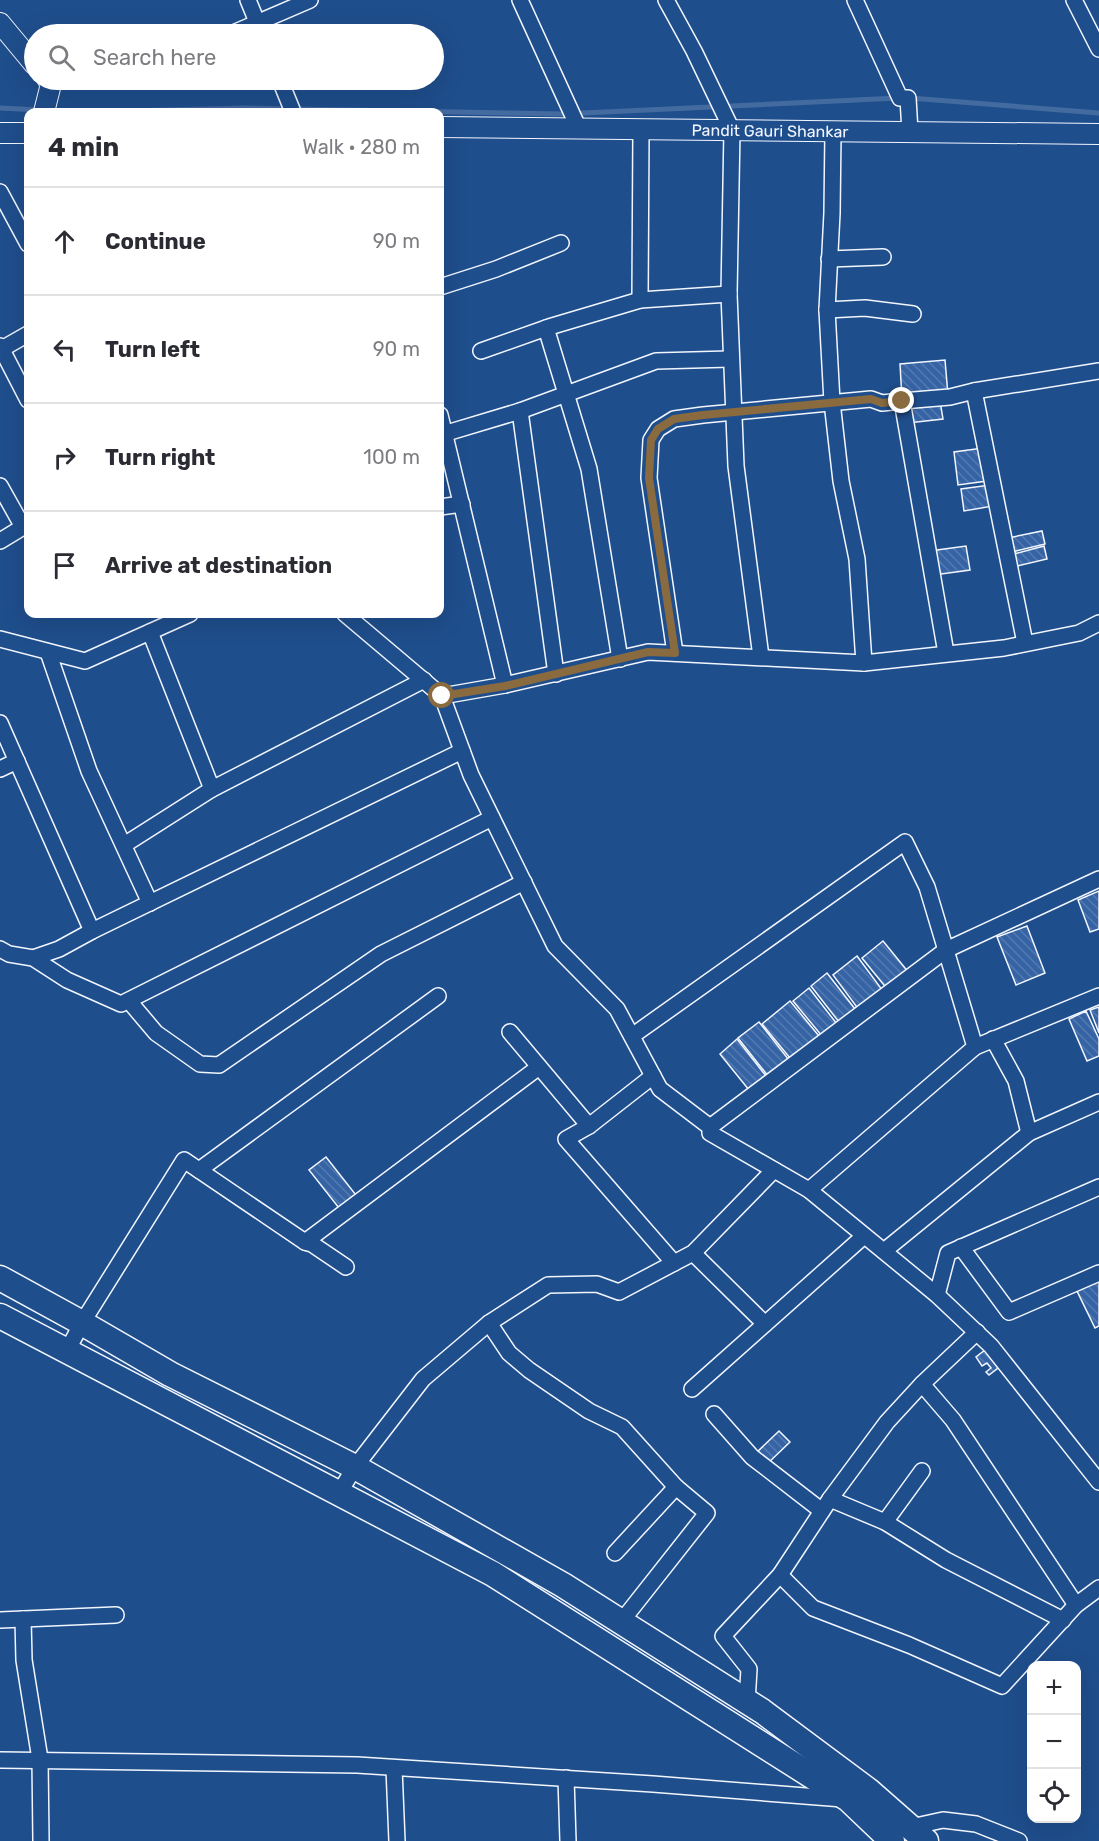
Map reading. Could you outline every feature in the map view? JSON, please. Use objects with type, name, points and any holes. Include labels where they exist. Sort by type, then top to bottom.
[{"type":"main road","points":[[0,1278],[170,1374],[355,1467],[563,1585],[747,1702],[907,1837]]},
{"type":"main road","points":[[0,1316],[493,1574],[623,1657],[858,1794]]},
{"type":"main road","points":[[623,1657],[629,1627]]},
{"type":"street","points":[[248,0],[258,24]]},
{"type":"street","points":[[267,24],[310,0]]},
{"type":"street","points":[[666,0],[694,51],[732,130],[730,359],[736,466],[761,657]]},
{"type":"street","points":[[855,0],[900,98],[908,98],[910,132]]},
{"type":"street","points":[[1074,0],[1099,49]]},
{"type":"street","points":[[525,2],[579,129]]},
{"type":"street","points":[[0,22],[24,52]]},
{"type":"street","points":[[45,108],[48,90]]},
{"type":"street","points":[[284,90],[291,108]]},
{"type":"street","name":"Pandit Gauri Shankar","points":[[444,127],[1099,135]]},
{"type":"street","points":[[640,300],[641,129]]},
{"type":"street","points":[[833,132],[827,310],[832,402],[841,481],[858,559],[864,663]]},
{"type":"street","points":[[0,133],[24,133]]},
{"type":"street","points":[[0,192],[24,237]]},
{"type":"street","points":[[444,286],[496,269],[561,243]]},
{"type":"street","points":[[829,258],[883,257]]},
{"type":"street","points":[[481,351],[546,328],[640,300],[729,294]]},
{"type":"street","points":[[827,310],[865,308],[913,314]]},
{"type":"street","points":[[546,328],[589,470],[620,659]]},
{"type":"street","points":[[24,336],[1,348],[24,392]]},
{"type":"street","points":[[444,433],[520,411],[656,361],[730,359]]},
{"type":"street","points":[[675,653],[649,478],[651,440],[658,429],[674,419],[733,411],[871,399],[882,403],[950,397],[1099,371]]},
{"type":"street","points":[[974,391],[1025,643]]},
{"type":"street","points":[[902,401],[946,653]]},
{"type":"street","points":[[520,411],[556,674]]},
{"type":"street","points":[[444,444],[462,504],[505,686]]},
{"type":"street","points":[[0,486],[24,522]]},
{"type":"street","points":[[444,506],[462,504]]},
{"type":"street","points":[[0,541],[24,526]]},
{"type":"street","points":[[0,639],[85,661],[181,618]]},
{"type":"street","points":[[350,618],[442,696],[471,775],[555,946],[617,1008],[660,1089],[710,1127]]},
{"type":"street","points":[[442,696],[505,686],[648,652],[864,663],[1004,648],[1079,633],[1099,623]]},
{"type":"street","points":[[150,632],[212,789]]},
{"type":"street","points":[[48,652],[89,771],[150,903]]},
{"type":"street","points":[[123,846],[212,789],[424,680]]},
{"type":"street","points":[[0,723],[92,931]]},
{"type":"street","points":[[33,958],[60,950],[92,931],[462,751]]},
{"type":"street","points":[[0,769],[17,761]]},
{"type":"street","points":[[0,949],[9,954],[33,958],[67,980],[121,1004],[492,818]]},
{"type":"street","points":[[632,1036],[905,842],[927,887],[975,1047]]},
{"type":"street","points":[[710,1127],[946,950],[1099,879]]},
{"type":"street","points":[[129,1001],[156,1033],[200,1064],[219,1065],[381,954],[524,882]]},
{"type":"street","points":[[199,1170],[438,996]]},
{"type":"street","points":[[809,1190],[975,1047],[1099,996]]},
{"type":"street","points":[[510,1032],[589,1126]]},
{"type":"street","points":[[993,1039],[1016,1081],[1029,1133]]},
{"type":"street","points":[[305,1242],[539,1067]]},
{"type":"street","points":[[653,1076],[589,1126],[566,1139],[674,1263]]},
{"type":"street","points":[[884,1251],[1029,1133],[1099,1102]]},
{"type":"street","points":[[710,1127],[710,1133],[809,1190],[937,1295],[991,1346],[1099,1482]]},
{"type":"street","points":[[67,1351],[82,1323],[184,1160],[346,1267]]},
{"type":"street","points":[[339,1493],[355,1467],[423,1379],[489,1323],[548,1285],[597,1284],[619,1292],[693,1253],[774,1170]]},
{"type":"street","points":[[937,1295],[948,1253],[1099,1187]]},
{"type":"street","points":[[692,1389],[864,1236]]},
{"type":"street","points":[[961,1247],[1009,1312],[1099,1273]]},
{"type":"street","points":[[693,1253],[765,1324]]},
{"type":"street","points":[[489,1323],[508,1353],[589,1411],[622,1427],[676,1487],[707,1512],[629,1627]]},
{"type":"street","points":[[747,1702],[749,1669],[723,1636],[780,1575],[826,1504],[887,1422],[922,1384],[977,1332]]},
{"type":"street","points":[[922,1384],[952,1420],[1076,1605]]},
{"type":"street","points":[[714,1414],[752,1457],[826,1504],[885,1522],[946,1560],[1063,1620]]},
{"type":"street","points":[[885,1522],[922,1471]]},
{"type":"street","points":[[615,1553],[676,1487]]},
{"type":"street","points":[[780,1575],[813,1608],[909,1645],[1002,1686],[1076,1605],[1099,1588]]},
{"type":"street","points":[[0,1620],[116,1616]]},
{"type":"street","points":[[23,1619],[24,1660],[40,1759],[41,1841]]},
{"type":"street","points":[[0,1760],[357,1765],[858,1794]]},
{"type":"street","points":[[394,1768],[397,1841]]},
{"type":"street","points":[[566,1778],[568,1841]]},
{"type":"street","points":[[907,1837],[943,1820],[976,1824],[1019,1841]]},
{"type":"building","points":[[945,360],[948,395],[902,399],[900,364]]},
{"type":"building","points":[[940,401],[943,419],[908,423],[905,405]]},
{"type":"building","points":[[983,448],[987,481],[958,485],[954,452]]},
{"type":"building","points":[[990,485],[993,506],[964,511],[961,489]]},
{"type":"building","points":[[1042,531],[1045,544],[1012,552],[1008,538]]},
{"type":"building","points":[[966,546],[970,570],[934,575],[930,551]]},
{"type":"building","points":[[1044,546],[1047,559],[1013,567],[1010,555]]},
{"type":"building","points":[[1099,891],[1099,929],[1090,932],[1078,900]]},
{"type":"building","points":[[1027,926],[1045,973],[1016,985],[997,937]]},
{"type":"building","points":[[883,941],[909,973],[888,990],[862,958]]},
{"type":"building","points":[[857,956],[883,991],[859,1010],[833,975]]},
{"type":"building","points":[[827,973],[855,1009],[839,1022],[811,986]]},
{"type":"building","points":[[809,988],[837,1024],[822,1036],[793,1001]]},
{"type":"building","points":[[790,1001],[819,1036],[790,1058],[762,1024]]},
{"type":"building","points":[[1099,1007],[1099,1033],[1090,1010]]},
{"type":"building","points":[[1086,1011],[1099,1039],[1099,1056],[1087,1061],[1069,1019]]},
{"type":"building","points":[[759,1022],[789,1060],[768,1076],[738,1038]]},
{"type":"building","points":[[737,1039],[766,1076],[749,1090],[720,1054]]},
{"type":"building","points":[[326,1157],[356,1195],[339,1208],[309,1170]]},
{"type":"building","points":[[1099,1281],[1099,1326],[1095,1328],[1077,1291]]},
{"type":"building","points":[[985,1350],[998,1368],[989,1375],[986,1372],[991,1368],[987,1363],[982,1366],[976,1357]]},
{"type":"building","points":[[779,1431],[790,1442],[766,1465],[755,1454]]},
{"type":"waterway","points":[[444,112],[562,114],[898,98]]},
{"type":"waterway","points":[[910,98],[1099,113]]},
{"type":"waterway","points":[[0,108],[24,109]]},
{"type":"route","points":[[442,696],[505,686],[648,652],[675,653],[649,478],[651,440],[658,429],[674,419],[733,411],[871,399],[882,403],[902,401]]}]
